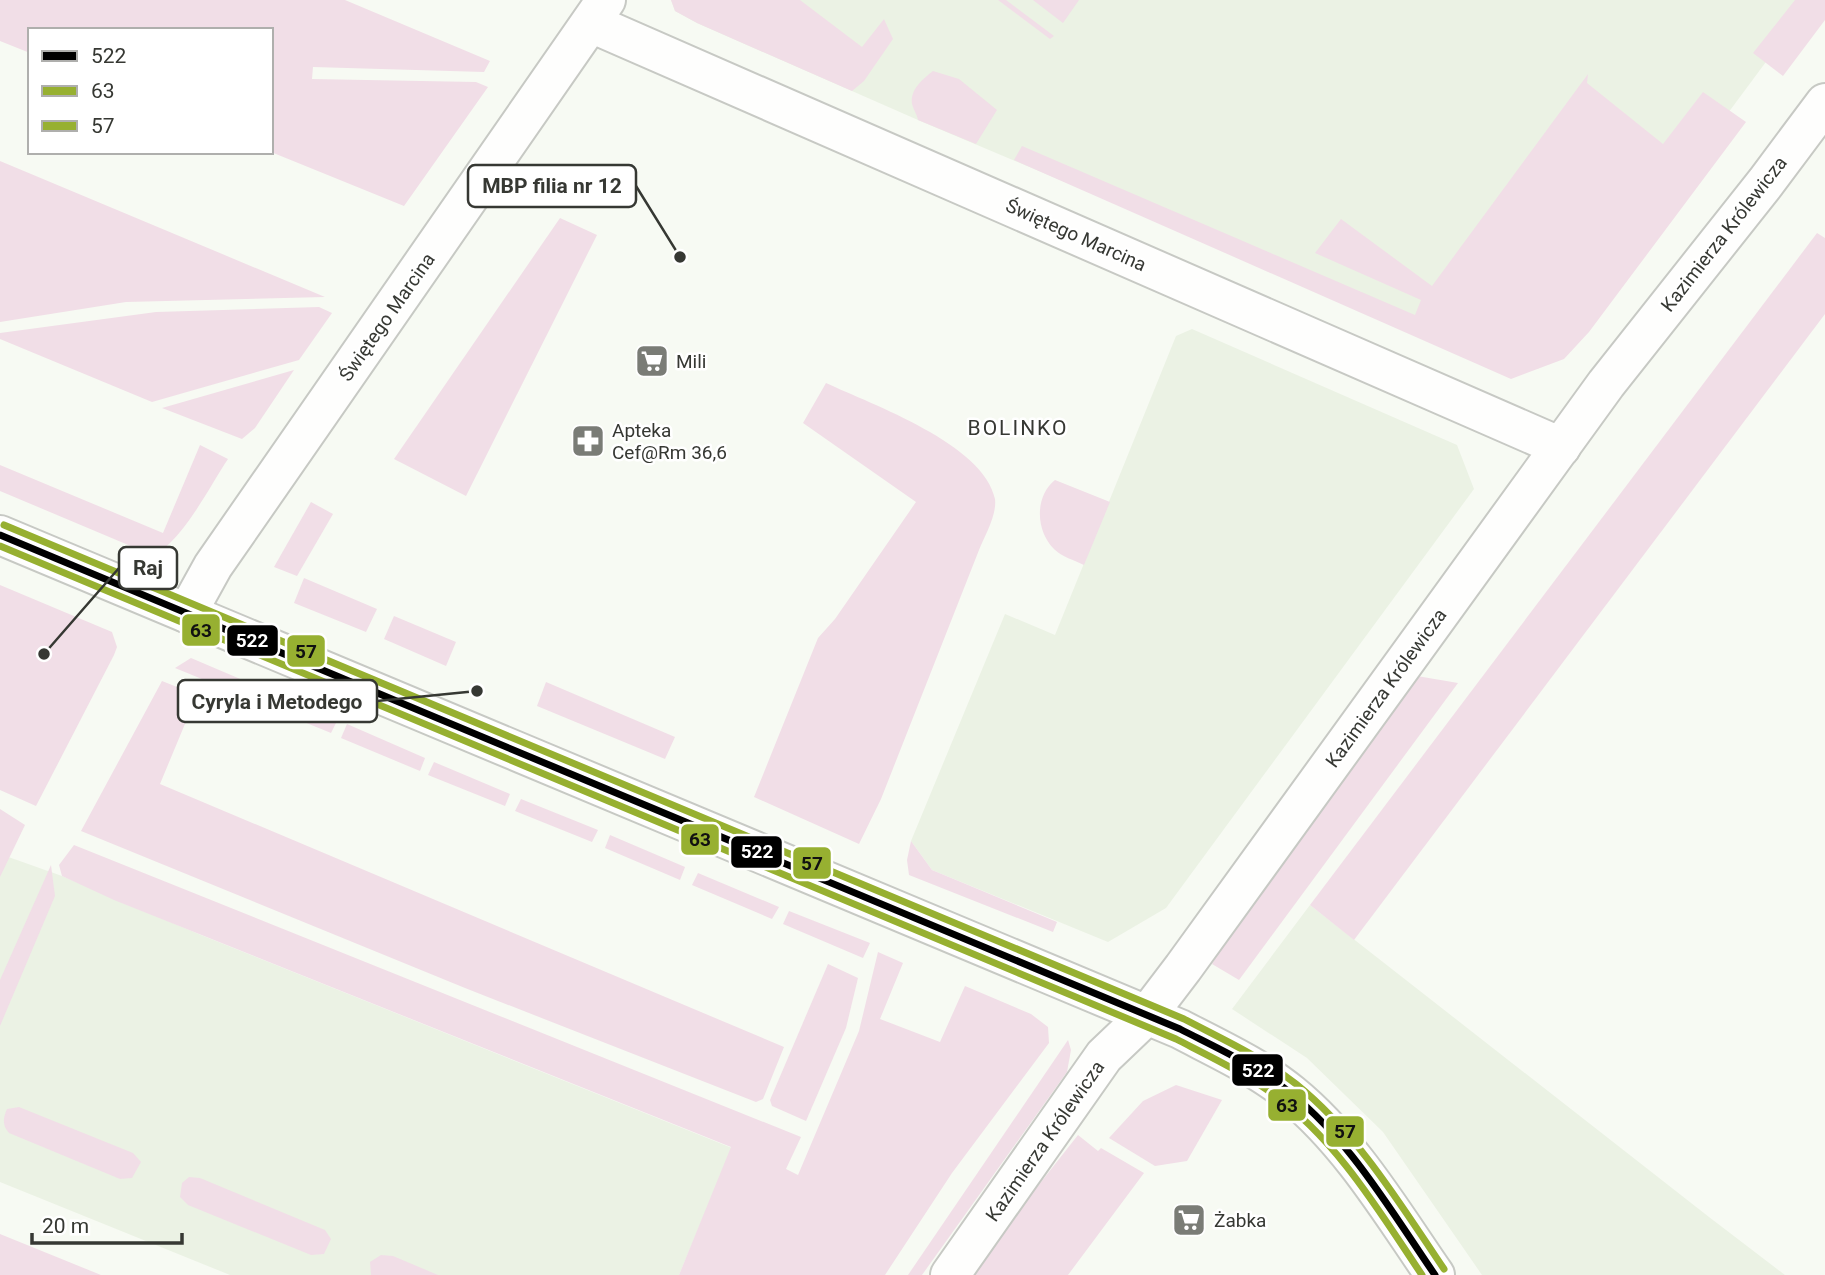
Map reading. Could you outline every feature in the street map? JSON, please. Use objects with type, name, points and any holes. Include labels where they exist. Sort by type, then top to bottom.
[{"type":"street","name":"Świętego Marcina","points":[[187,613],[213,566],[598,12],[1561,447]]},
{"type":"street","name":"Kazimierza Królewicza","points":[[950,1275],[1104,1056],[1148,1014],[1606,384],[1766,183],[1825,103]]},
{"type":"street","points":[[0,535],[1148,1014],[1257,1070],[1312,1112],[1352,1159],[1435,1275]]},
{"type":"shaded area","points":[[0,0],[345,0],[490,61],[484,72],[313,67],[312,79],[476,82],[488,87],[404,206],[273,153],[273,28],[28,28],[28,52],[0,41]]},
{"type":"shaded area","points":[[671,0],[1812,0],[1538,369],[1065,182],[918,120],[697,23],[675,11]]},
{"type":"shaded area","points":[[671,0],[800,0],[862,47],[884,19],[893,39],[864,81],[852,91],[697,23],[675,11]]},
{"type":"shaded area","points":[[998,0],[1006,0],[1054,36],[1050,39]]},
{"type":"shaded area","points":[[1033,0],[1079,0],[1063,23]]},
{"type":"shaded area","points":[[1795,0],[1825,0],[1825,20],[1783,76],[1753,53]]},
{"type":"shaded area","points":[[933,71],[959,79],[997,110],[976,144],[918,120],[912,104],[913,94],[918,85]]},
{"type":"shaded area","points":[[1588,74],[1587,83],[1663,144],[1703,92],[1746,122],[1589,332],[1564,359],[1511,379],[1014,160],[1022,146],[1415,315],[1421,300],[1315,253],[1341,219],[1432,286]]},
{"type":"shaded area","points":[[0,161],[325,297],[126,302],[0,322]]},
{"type":"shaded area","points":[[560,218],[597,235],[466,496],[394,459]]},
{"type":"shaded area","points":[[1817,233],[1825,238],[1825,314],[1354,940],[1310,905]]},
{"type":"shaded area","points":[[319,307],[332,313],[299,360],[152,402],[0,339],[0,333],[156,312]]},
{"type":"shaded area","points":[[1192,329],[1457,445],[1474,489],[1166,908],[1108,942],[932,870],[911,841],[1005,614],[1055,635],[1176,336]]},
{"type":"shaded area","points":[[294,370],[255,428],[242,439],[162,408]]},
{"type":"shaded area","points":[[826,383],[897,415],[949,444],[971,461],[987,479],[995,499],[990,525],[881,799],[859,844],[754,797],[818,638],[835,619],[916,502],[803,423]]},
{"type":"shaded area","points":[[200,445],[228,459],[184,527],[163,549],[152,555],[0,491],[0,465],[163,533]]},
{"type":"shaded area","points":[[1055,480],[1110,502],[1084,565],[1057,552],[1044,533],[1040,514],[1043,495]]},
{"type":"shaded area","points":[[311,502],[333,514],[297,576],[274,567]]},
{"type":"shaded area","points":[[304,578],[377,609],[366,632],[294,603]]},
{"type":"shaded area","points":[[0,585],[112,632],[117,647],[36,806],[0,790]]},
{"type":"shaded area","points":[[394,616],[456,642],[446,666],[384,639]]},
{"type":"shaded area","points":[[191,658],[252,684],[246,697],[175,668]]},
{"type":"shaded area","points":[[1417,676],[1458,683],[1239,980],[1212,964],[1238,922]]},
{"type":"shaded area","points":[[162,681],[197,695],[160,784],[784,1047],[763,1099],[756,1102],[465,988],[81,831]]},
{"type":"shaded area","points":[[546,682],[675,737],[665,759],[537,706]]},
{"type":"shaded area","points":[[259,687],[337,721],[331,733],[253,701]]},
{"type":"shaded area","points":[[347,724],[425,758],[420,771],[341,738]]},
{"type":"shaded area","points":[[434,762],[510,794],[505,806],[428,775]]},
{"type":"shaded area","points":[[521,799],[598,830],[592,842],[515,811]]},
{"type":"shaded area","points":[[0,809],[25,825],[0,877]]},
{"type":"shaded area","points":[[610,835],[685,867],[680,880],[605,848]]},
{"type":"shaded area","points":[[911,841],[932,870],[1057,922],[1053,932],[909,875],[907,860]]},
{"type":"shaded area","points":[[74,845],[801,1137],[786,1169],[798,1175],[859,1031],[878,952],[903,963],[880,1019],[940,1042],[965,986],[1031,1014],[1048,1027],[1049,1043],[952,1173],[885,1275],[679,1275],[731,1147],[114,900],[62,876],[59,865]]},
{"type":"shaded area","points":[[0,854],[62,876],[201,935],[732,1148],[679,1275],[230,1275],[0,1182]]},
{"type":"shaded area","points":[[51,865],[55,896],[0,1026],[0,980]]},
{"type":"shaded area","points":[[698,873],[779,907],[772,919],[692,885]]},
{"type":"shaded area","points":[[1310,905],[1785,1275],[1482,1275],[1383,1132],[1307,1058],[1232,1009]]},
{"type":"shaded area","points":[[789,911],[870,943],[863,958],[783,924]]},
{"type":"shaded area","points":[[828,964],[858,978],[846,1028],[806,1121],[772,1106],[770,1100]]},
{"type":"shaded area","points":[[1068,1040],[1071,1050],[1067,1072],[922,1275],[908,1275]]},
{"type":"shaded area","points":[[1176,1085],[1222,1100],[1187,1161],[1155,1166],[1109,1138],[1143,1101]]},
{"type":"shaded area","points":[[19,1107],[133,1153],[141,1162],[132,1178],[120,1179],[9,1133],[4,1124],[7,1109]]},
{"type":"shaded area","points":[[1078,1135],[1098,1151],[1101,1148],[1144,1173],[1068,1275],[974,1275],[1015,1215]]},
{"type":"shaded area","points":[[189,1177],[200,1178],[325,1230],[331,1239],[324,1254],[311,1255],[188,1205],[180,1197],[182,1183]]},
{"type":"shaded area","points":[[0,1234],[101,1275],[0,1275]]},
{"type":"shaded area","points":[[381,1255],[393,1256],[438,1275],[371,1275],[370,1262]]},
{"type":"transit line","name":"57","points":[[4,525],[1184,1019],[1227,1041],[1270,1065],[1296,1084],[1339,1125],[1377,1171],[1444,1269]]},
{"type":"transit line","name":"522","points":[[0,535],[1180,1029],[1218,1048],[1279,1084],[1325,1125],[1365,1173],[1435,1275]]},
{"type":"transit line","name":"63","points":[[0,546],[1176,1039],[1238,1071],[1296,1112],[1355,1178],[1422,1275]]},
{"type":"place","name":"MBP filia nr 12","points":[[680,257]]},
{"type":"place","name":"Mili","points":[[652,361]]},
{"type":"place","name":"Apteka Cef@Rm 36,6","points":[[588,441]]},
{"type":"place","name":"Raj","points":[[44,654]]},
{"type":"place","name":"Cyryla i Metodego","points":[[477,691]]},
{"type":"place","name":"Żabka","points":[[1189,1220]]},
{"type":"district","name":"BOLINKO","points":[[1018,428]]}]
